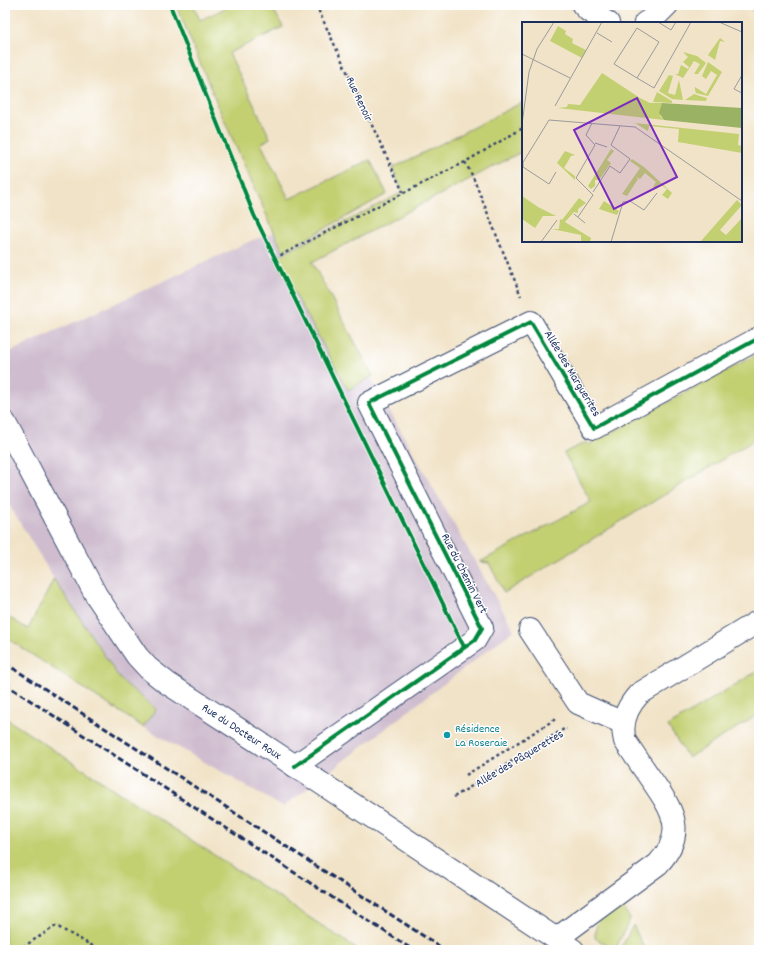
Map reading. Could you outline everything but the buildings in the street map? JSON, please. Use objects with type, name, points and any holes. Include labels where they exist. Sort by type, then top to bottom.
[{"type":"street","points":[[583,5],[589,11],[606,22]]},
{"type":"street","points":[[647,22],[656,16],[667,5]]},
{"type":"street","name":"Allée des Marguerites","points":[[369,403],[531,322],[594,428],[759,338]]},
{"type":"street","name":"Rue du Chemin Vert","points":[[295,766],[475,640],[482,628],[369,403]]},
{"type":"street","name":"Rue du Docteur Roux","points":[[5,423],[96,595],[137,656],[148,668],[167,683],[564,944]]},
{"type":"street","points":[[564,944],[658,864],[669,850],[672,842],[674,824],[670,809],[625,741],[623,734],[623,723],[633,702],[640,694],[759,621]]},
{"type":"street","points":[[530,630],[578,703],[623,723]]},
{"type":"path","points":[[275,258],[465,162],[522,129]]},
{"type":"path","points":[[18,950],[56,926],[100,950]]},
{"type":"shaded area","points":[[286,229],[514,630],[283,807],[143,727],[156,708],[120,679],[54,579],[5,498],[5,354],[253,240]]},
{"type":"green space","points":[[176,5],[193,5],[200,20],[232,5],[271,5],[283,27],[229,53],[270,138],[261,144],[289,199],[370,160],[387,194],[283,252],[221,113]]},
{"type":"green space","points":[[750,5],[759,5],[759,22]]},
{"type":"green space","points":[[522,103],[522,152],[312,262],[373,376],[348,390],[275,258],[403,192],[392,168]]},
{"type":"green space","points":[[759,353],[759,437],[504,593],[489,563],[480,562],[591,502],[564,453],[586,442],[588,445]]},
{"type":"green space","points":[[54,579],[120,679],[156,709],[143,727],[5,637],[5,615],[28,629]]},
{"type":"green space","points":[[759,670],[759,714],[688,758],[668,726]]},
{"type":"green space","points":[[5,718],[359,950],[5,950]]},
{"type":"green space","points":[[620,903],[630,919],[615,950],[595,938],[599,920],[605,913]]},
{"type":"green space","points":[[633,925],[645,950],[620,950]]},
{"type":"railway","points":[[5,663],[445,950]]},
{"type":"railway","points":[[5,684],[413,950]]},
{"type":"cycle path","points":[[170,5],[254,215],[464,647]]},
{"type":"cycle path","points":[[295,766],[475,640],[482,628],[369,403],[531,322],[594,428],[759,338]]},
{"type":"place","name":"Résidence La Roseraie","points":[[447,735]]}]
